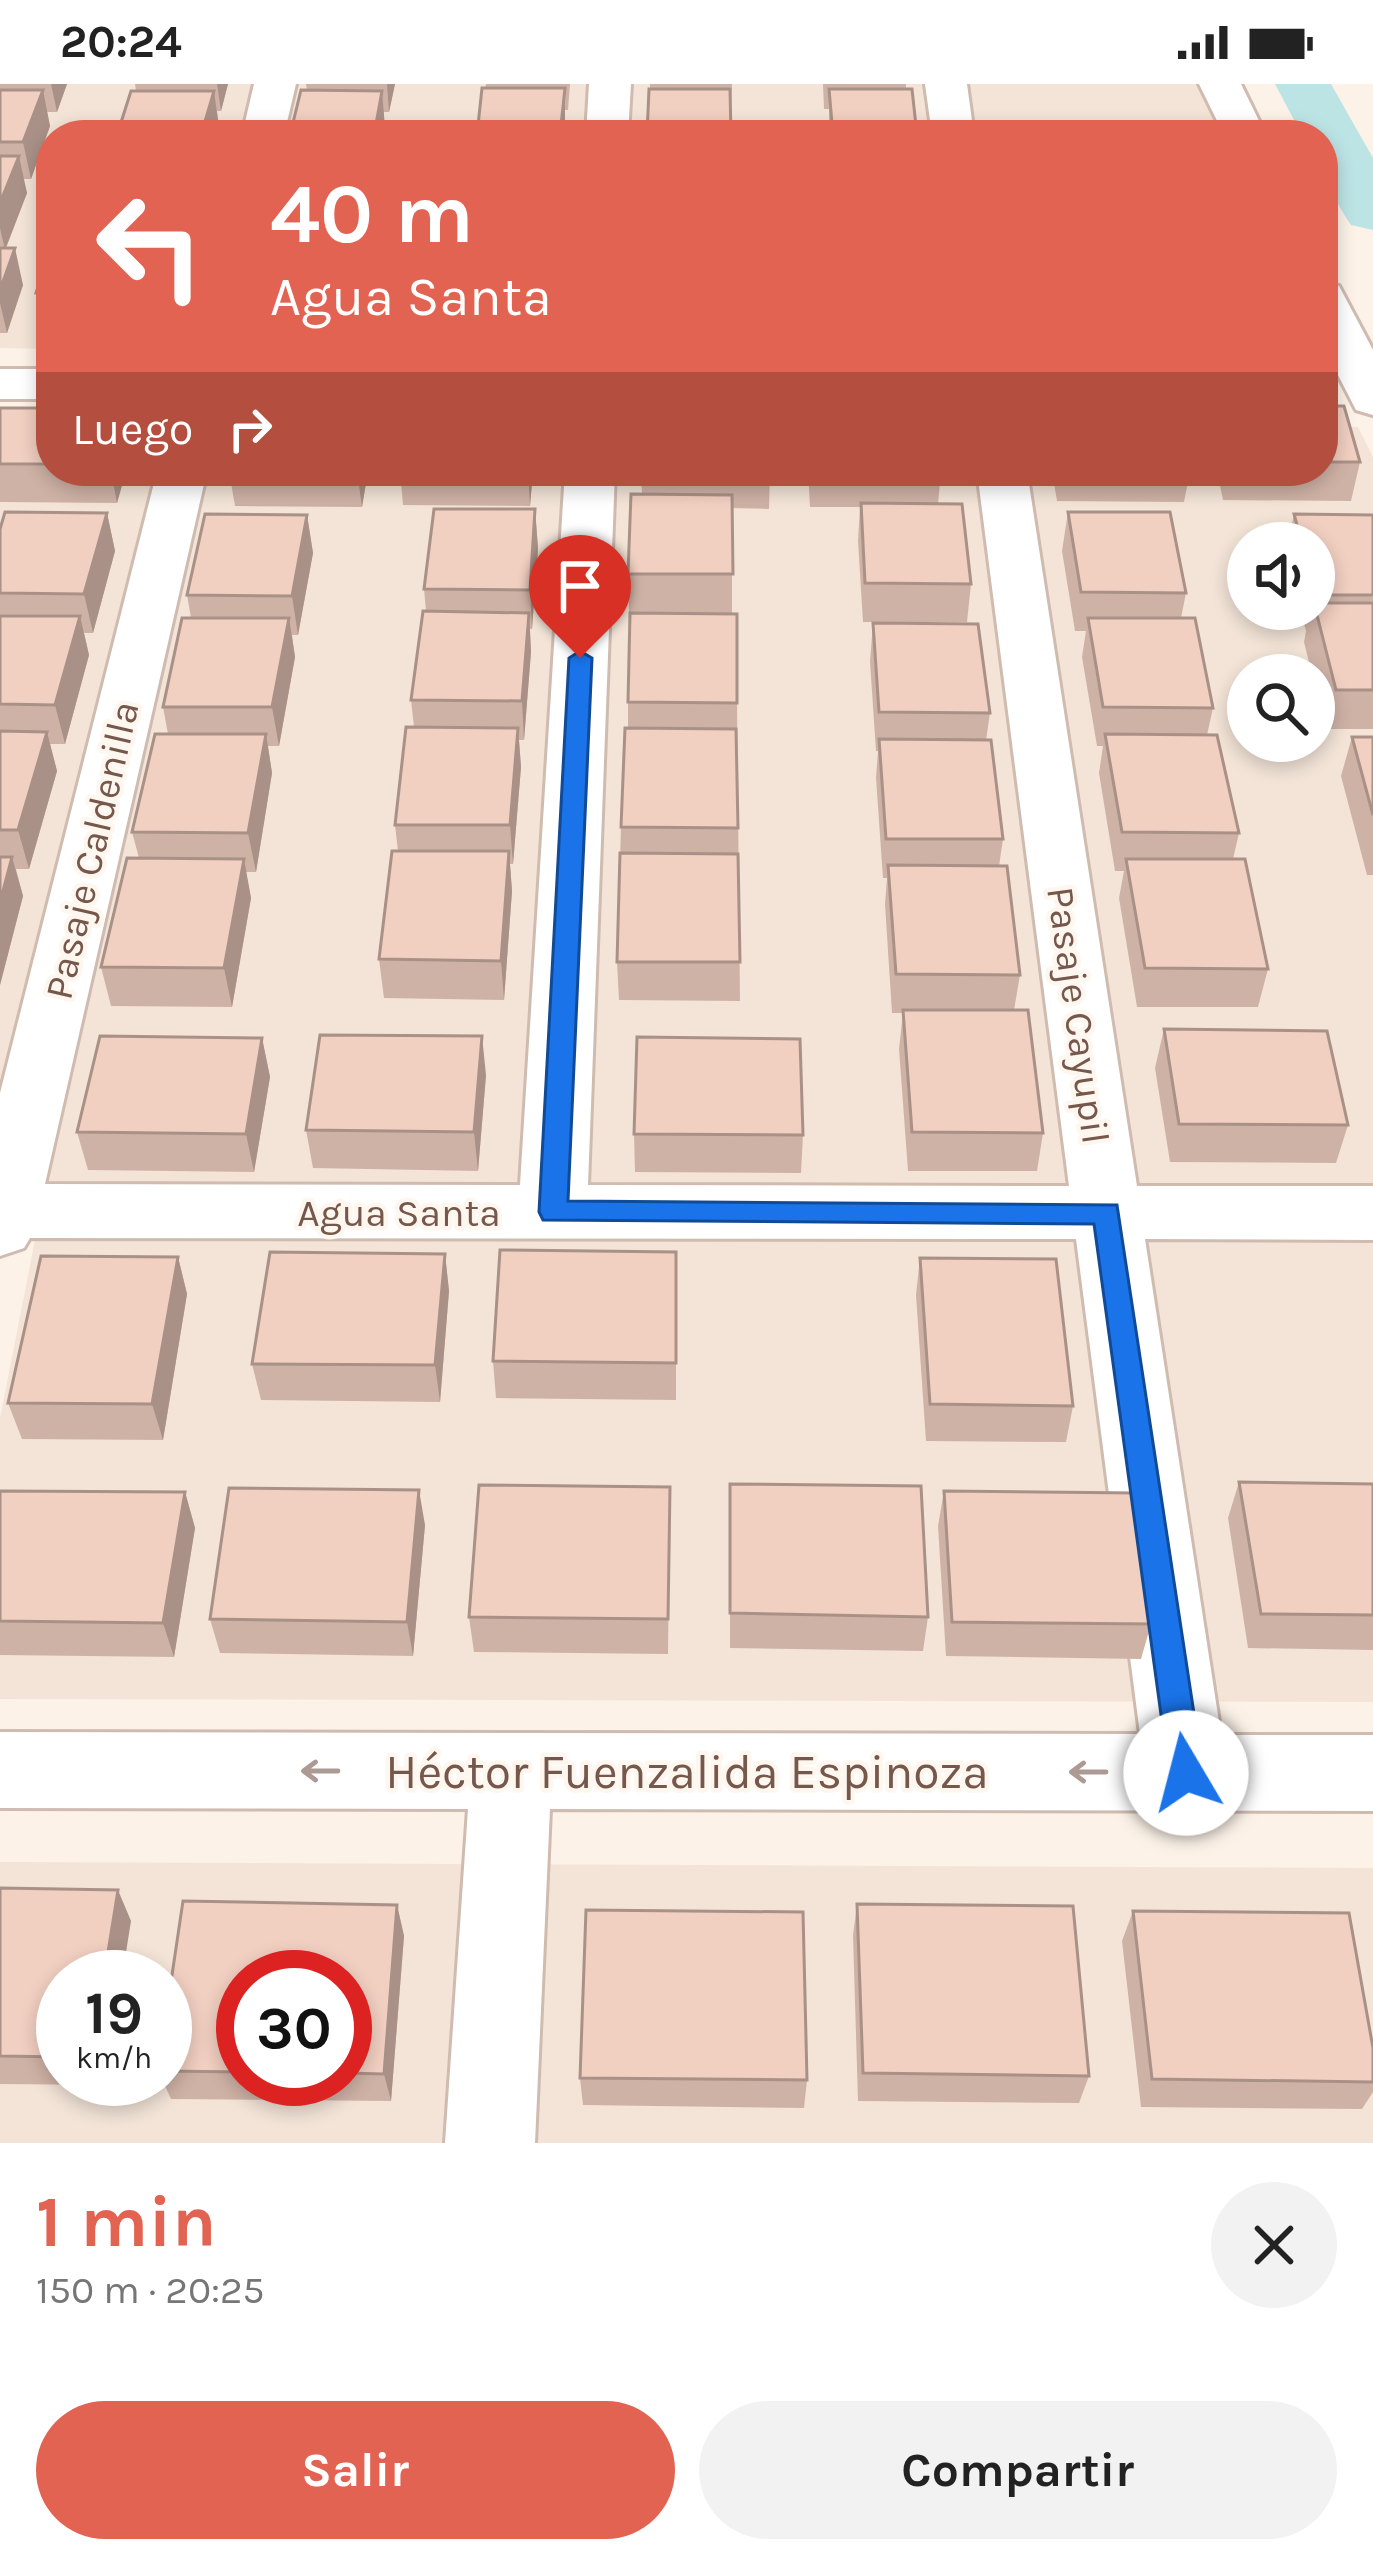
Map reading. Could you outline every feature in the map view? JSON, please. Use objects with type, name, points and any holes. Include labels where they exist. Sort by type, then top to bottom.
[{"type":"street","points":[[266,120],[275,84]]},
{"type":"street","points":[[608,120],[610,84]]},
{"type":"street","points":[[946,84],[951,120]]},
{"type":"street","points":[[1220,84],[1238,120]]},
{"type":"street","points":[[1338,335],[1359,389]]},
{"type":"street","points":[[0,384],[36,384]]},
{"type":"street","name":"Pasaje Caldenilla","points":[[1,1217],[178,486]]},
{"type":"street","points":[[553,1212],[589,486]]},
{"type":"street","name":"Pasaje Cayupil","points":[[1003,486],[1186,1773]]},
{"type":"street","name":"Agua Santa","points":[[1,1217],[1373,1213]]},
{"type":"street","name":"Héctor Fuenzalida Espinoza","points":[[0,1770],[1373,1773]]},
{"type":"street","points":[[490,2143],[512,1771]]},
{"type":"shaded area","points":[[0,84],[1198,84],[1216,120],[36,120],[36,349],[0,348]]},
{"type":"shaded area","points":[[0,420],[36,456],[36,486],[1338,486],[1338,426],[1358,427],[1373,457],[1373,1702],[0,1699],[0,1418],[46,1184],[0,1183]]},
{"type":"shaded area","points":[[0,1862],[1373,1868],[1373,2143],[0,2143]]},
{"type":"building","points":[[482,88],[565,88],[562,120],[479,120]]},
{"type":"building","points":[[649,89],[730,89],[731,120],[648,120]]},
{"type":"building","points":[[829,89],[912,89],[915,120],[832,120]]},
{"type":"building","points":[[0,90],[43,90],[23,142],[0,142]]},
{"type":"building","points":[[301,90],[382,91],[377,120],[294,120]]},
{"type":"building","points":[[131,91],[214,91],[205,120],[122,120]]},
{"type":"building","points":[[0,156],[19,156],[0,203]]},
{"type":"building","points":[[0,248],[15,248],[0,290]]},
{"type":"building","points":[[1338,406],[1344,406],[1360,462],[1338,462]]},
{"type":"building","points":[[0,408],[36,408],[36,464],[0,464]]},
{"type":"building","points":[[631,494],[732,495],[733,574],[628,574]]},
{"type":"building","points":[[861,503],[962,504],[971,584],[865,583]]},
{"type":"building","points":[[434,509],[535,509],[530,590],[424,589]]},
{"type":"building","points":[[5,512],[107,513],[84,594],[0,593],[0,529]]},
{"type":"building","points":[[1068,512],[1170,512],[1186,593],[1081,592]]},
{"type":"building","points":[[205,514],[307,515],[292,596],[187,595]]},
{"type":"building","points":[[1294,514],[1373,515],[1373,595],[1335,595],[1335,522],[1296,522]]},
{"type":"building","points":[[1335,603],[1373,603],[1373,690],[1336,690],[1335,654],[1327,654],[1321,630],[1335,630]]},
{"type":"building","points":[[423,611],[529,613],[522,701],[411,700]]},
{"type":"building","points":[[630,613],[737,614],[737,703],[628,702]]},
{"type":"building","points":[[0,616],[80,616],[55,705],[0,704]]},
{"type":"building","points":[[182,618],[289,618],[272,707],[163,707]]},
{"type":"building","points":[[1088,618],[1195,618],[1213,708],[1103,707]]},
{"type":"building","points":[[873,623],[978,624],[990,713],[879,712]]},
{"type":"building","points":[[406,727],[518,728],[510,825],[395,825]]},
{"type":"building","points":[[625,728],[736,729],[738,828],[621,827]]},
{"type":"building","points":[[0,731],[47,732],[18,830],[0,830]]},
{"type":"building","points":[[155,734],[266,734],[248,833],[132,832]]},
{"type":"building","points":[[1105,734],[1217,735],[1239,833],[1122,832]]},
{"type":"building","points":[[1352,737],[1373,737],[1373,815]]},
{"type":"building","points":[[879,739],[991,740],[1003,839],[886,839]]},
{"type":"building","points":[[392,851],[509,851],[501,961],[379,959]]},
{"type":"building","points":[[620,853],[738,854],[740,962],[617,962]]},
{"type":"building","points":[[0,857],[12,857],[0,902]]},
{"type":"building","points":[[127,858],[244,859],[224,968],[101,967]]},
{"type":"building","points":[[1126,859],[1245,859],[1268,969],[1145,968]]},
{"type":"building","points":[[888,865],[1007,866],[1020,975],[896,974]]},
{"type":"building","points":[[903,1010],[1028,1010],[1043,1133],[912,1132]]},
{"type":"building","points":[[1164,1029],[1327,1031],[1348,1125],[1179,1124]]},
{"type":"building","points":[[320,1035],[482,1036],[474,1132],[306,1130]]},
{"type":"building","points":[[100,1036],[262,1038],[246,1134],[77,1132]]},
{"type":"building","points":[[637,1037],[800,1039],[803,1135],[634,1134]]},
{"type":"building","points":[[500,1250],[676,1252],[676,1363],[493,1361]]},
{"type":"building","points":[[270,1252],[445,1254],[435,1365],[252,1364]]},
{"type":"building","points":[[41,1256],[178,1257],[152,1404],[8,1403]]},
{"type":"building","points":[[920,1258],[1056,1259],[1073,1406],[930,1404]]},
{"type":"building","points":[[1239,1482],[1373,1484],[1373,1615],[1261,1614]]},
{"type":"building","points":[[730,1484],[921,1486],[928,1617],[730,1613]]},
{"type":"building","points":[[479,1485],[670,1487],[668,1619],[469,1617]]},
{"type":"building","points":[[229,1488],[419,1490],[407,1622],[210,1619]]},
{"type":"building","points":[[0,1491],[185,1492],[163,1623],[0,1621]]},
{"type":"building","points":[[944,1491],[1135,1493],[1151,1624],[952,1622]]},
{"type":"building","points":[[0,1888],[118,1890],[108,1950],[36,1950],[36,2057],[0,2056]]},
{"type":"building","points":[[183,1901],[397,1905],[384,2074],[372,2074],[372,1950],[216,1950],[216,2072],[192,2071],[192,1950],[176,1950]]},
{"type":"building","points":[[857,1904],[1073,1906],[1089,2076],[863,2073]]},
{"type":"building","points":[[586,1910],[803,1912],[807,2080],[580,2078]]},
{"type":"building","points":[[1133,1911],[1349,1913],[1373,2048],[1373,2082],[1152,2079]]},
{"type":"waterway","points":[[1303,84],[1323,120]]},
{"type":"waterway","points":[[1338,148],[1373,212]]},
{"type":"route","points":[[580,658],[553,1212],[1107,1213],[1186,1773]]}]
